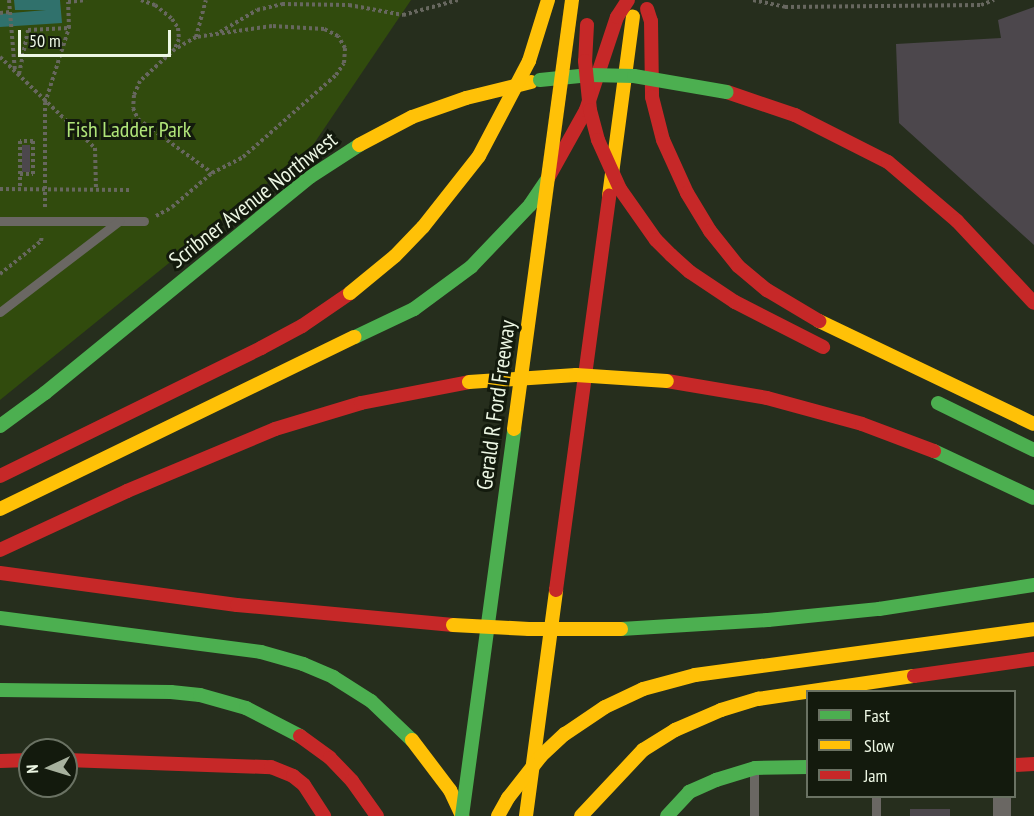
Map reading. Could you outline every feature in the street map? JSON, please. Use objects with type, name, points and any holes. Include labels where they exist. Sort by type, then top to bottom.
[{"type":"main road","points":[[0,476],[302,326],[350,293],[395,256],[423,227],[479,156],[504,113],[529,61],[548,0]]},
{"type":"main road","name":"Gerald R Ford Freeway","points":[[462,816],[572,0]]},
{"type":"main road","points":[[0,509],[414,309],[471,267],[530,206],[557,163],[592,94],[617,17],[628,0]]},
{"type":"main road","points":[[526,816],[636,0]]},
{"type":"main road","points":[[643,0],[651,21],[652,97],[663,140],[687,193],[710,231],[738,266],[767,290],[805,314],[1034,424]]},
{"type":"main road","points":[[588,10],[585,61],[590,110],[607,165],[633,211],[656,240],[690,272],[735,302],[834,352]]},
{"type":"main road","name":"Scribner Avenue Northwest","points":[[0,426],[45,393],[310,177],[355,147],[412,117],[466,98],[540,80],[590,75],[634,76],[727,92],[795,115],[888,162],[957,221],[1034,303]]},
{"type":"main road","points":[[0,550],[127,491],[265,433],[313,416],[361,403],[469,382],[576,375],[667,381],[767,398],[862,424],[932,450],[1034,498]]},
{"type":"main road","points":[[928,399],[1034,450]]},
{"type":"main road","points":[[0,573],[237,606],[453,625],[529,629],[621,629],[768,620],[879,609],[1033,585]]},
{"type":"main road","points":[[0,618],[261,652],[333,677],[371,701],[401,728],[425,754],[450,790],[462,816]]},
{"type":"main road","points":[[498,816],[540,756],[566,734],[605,707],[643,689],[695,675],[1034,629]]},
{"type":"main road","points":[[817,690],[1034,659]]},
{"type":"main road","points":[[0,690],[171,692],[200,695],[246,708],[292,731],[330,758],[352,781],[377,816]]},
{"type":"main road","points":[[581,816],[611,781],[643,750],[675,730],[721,710],[768,697],[806,692]]},
{"type":"main road","points":[[0,760],[18,760]]},
{"type":"main road","points":[[78,760],[271,767],[304,784],[324,816]]},
{"type":"main road","points":[[1016,765],[1034,764]]},
{"type":"main road","points":[[672,813],[689,792],[702,785],[754,768],[806,767]]},
{"type":"street","points":[[1002,798],[1002,816]]},
{"type":"lane","points":[[0,221],[144,221]]},
{"type":"lane","points":[[0,312],[118,221]]},
{"type":"lane","points":[[754,768],[754,816]]},
{"type":"lane","points":[[876,798],[876,816]]},
{"type":"path","points":[[9,0],[17,73]]},
{"type":"path","points":[[0,274],[41,241],[46,189],[45,103],[69,27],[68,2],[86,0]]},
{"type":"path","points":[[141,0],[155,5],[172,19],[178,28],[179,39],[175,49]]},
{"type":"path","points":[[196,37],[206,0]]},
{"type":"path","points":[[219,33],[257,10],[282,4],[349,5],[403,15],[458,0]]},
{"type":"path","points":[[753,0],[785,7],[981,5],[994,0]]},
{"type":"path","points":[[0,13],[10,12]]},
{"type":"path","points":[[144,221],[172,207],[212,173],[243,157],[336,75],[344,63],[345,48],[338,36],[324,29],[272,26],[196,37],[175,49],[140,81],[134,95],[133,108],[138,119],[212,173]]},
{"type":"path","points":[[17,73],[28,30],[69,27]]},
{"type":"path","points":[[0,57],[45,103],[95,148],[96,189]]},
{"type":"path","points":[[20,174],[33,174],[33,141],[20,141],[20,174],[20,189]]},
{"type":"path","points":[[0,189],[130,189]]},
{"type":"green space","name":"Fish Ladder Park","points":[[0,0],[411,0],[311,148],[0,400]]},
{"type":"water","points":[[14,0],[60,0],[62,23],[0,27],[0,14],[46,10],[15,10]]},
{"type":"building","points":[[1034,7],[1034,245],[899,123],[896,44],[1001,38],[998,20]]},
{"type":"building","points":[[22,145],[30,145],[30,172],[22,172]]},
{"type":"building","points":[[910,809],[950,809],[950,816],[910,816]]},
{"type":"traffic: fast","points":[[540,80],[590,75],[634,76],[727,92]]},
{"type":"traffic: fast","points":[[0,426],[45,393],[310,177],[359,145]]},
{"type":"traffic: fast","points":[[355,337],[414,309],[471,267],[530,205],[548,178]]},
{"type":"traffic: fast","points":[[938,403],[1034,450]]},
{"type":"traffic: fast","points":[[462,816],[514,429]]},
{"type":"traffic: fast","points":[[934,451],[1034,498]]},
{"type":"traffic: fast","points":[[621,629],[768,620],[879,609],[1034,585]]},
{"type":"traffic: fast","points":[[0,618],[261,652],[303,664],[333,677],[371,701],[412,740]]},
{"type":"traffic: fast","points":[[0,690],[171,692],[200,695],[246,708],[300,736]]},
{"type":"traffic: fast","points":[[667,816],[689,792],[716,780],[755,768],[806,767]]},
{"type":"traffic: slow","points":[[350,293],[395,256],[423,227],[479,156],[529,61],[548,0]]},
{"type":"traffic: slow","points":[[514,429],[572,0]]},
{"type":"traffic: slow","points":[[609,196],[633,17]]},
{"type":"traffic: slow","points":[[359,145],[412,117],[466,98],[531,82]]},
{"type":"traffic: slow","points":[[819,321],[1034,424]]},
{"type":"traffic: slow","points":[[0,509],[355,337]]},
{"type":"traffic: slow","points":[[469,382],[576,375],[667,381]]},
{"type":"traffic: slow","points":[[526,816],[556,590]]},
{"type":"traffic: slow","points":[[453,625],[529,629],[621,629]]},
{"type":"traffic: slow","points":[[605,707],[643,689],[695,675],[1034,629]]},
{"type":"traffic: slow","points":[[819,690],[914,676]]},
{"type":"traffic: slow","points":[[581,816],[643,750],[675,730],[721,710],[758,699],[806,692]]},
{"type":"traffic: slow","points":[[498,816],[508,798],[541,756],[565,734],[605,707]]},
{"type":"traffic: slow","points":[[412,740],[450,790],[462,816]]},
{"type":"traffic: jam","points":[[548,178],[586,110],[617,17],[628,0]]},
{"type":"traffic: jam","points":[[647,9],[651,21],[652,97],[663,140],[687,193],[710,231],[738,266],[767,290],[819,321]]},
{"type":"traffic: jam","points":[[587,25],[585,61],[590,110],[598,140],[620,189],[656,240],[671,255],[690,272],[735,302]]},
{"type":"traffic: jam","points":[[727,92],[795,115],[888,162],[957,221],[1034,303]]},
{"type":"traffic: jam","points":[[556,590],[609,196]]},
{"type":"traffic: jam","points":[[0,476],[261,348],[302,326],[350,293]]},
{"type":"traffic: jam","points":[[735,302],[823,347]]},
{"type":"traffic: jam","points":[[667,381],[767,398],[862,424],[934,451]]},
{"type":"traffic: jam","points":[[0,550],[127,491],[275,429],[361,403],[469,382]]},
{"type":"traffic: jam","points":[[0,573],[237,605],[453,625]]},
{"type":"traffic: jam","points":[[914,676],[1034,659]]},
{"type":"traffic: jam","points":[[300,736],[330,758],[352,781],[377,816]]},
{"type":"traffic: jam","points":[[0,761],[18,760]]},
{"type":"traffic: jam","points":[[78,760],[271,767],[293,776],[304,785],[324,816]]},
{"type":"traffic: jam","points":[[1016,765],[1034,764]]}]
